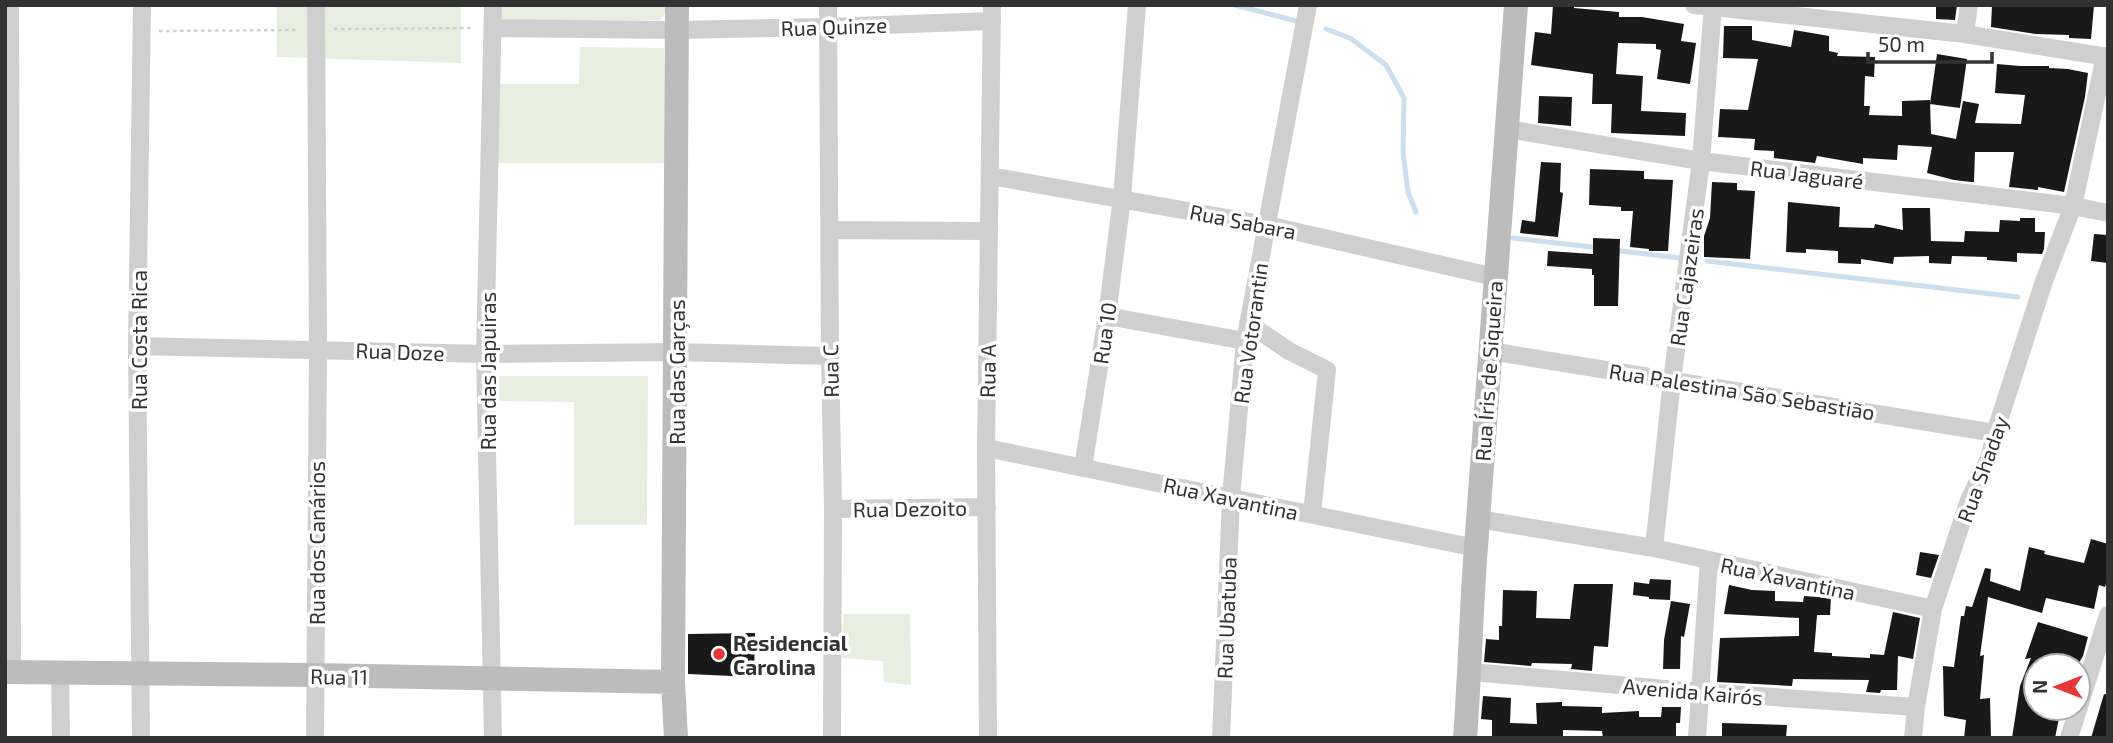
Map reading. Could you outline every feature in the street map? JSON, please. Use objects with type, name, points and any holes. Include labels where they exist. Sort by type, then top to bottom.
[{"type":"street","points":[[9,672],[10,5]]},
{"type":"street","name":"Rua Costa Rica","points":[[141,738],[137,346],[142,5]]},
{"type":"street","name":"Rua dos Canários","points":[[315,738],[318,349],[316,5]]},
{"type":"street","name":"Rua das Japuiras","points":[[493,5],[485,354],[493,738]]},
{"type":"street","name":"Rua das Garças","points":[[676,738],[673,682],[677,5]]},
{"type":"street","name":"Rua C","points":[[828,5],[833,509],[832,738]]},
{"type":"street","points":[[1122,198],[1137,5]]},
{"type":"street","name":"Rua Votorantin","points":[[1231,498],[1246,332],[1308,5]]},
{"type":"street","name":"Rua Íris de Siqueira","points":[[1465,738],[1494,276],[1516,5]]},
{"type":"street","points":[[1694,5],[1965,34],[2106,57]]},
{"type":"street","points":[[1965,34],[1969,5]]},
{"type":"street","name":"Rua Cajazeiras","points":[[1654,548],[1672,380],[1701,161],[1713,6]]},
{"type":"street","name":"Rua Quinze","points":[[493,27],[677,30],[827,27],[992,13]]},
{"type":"street","name":"Rua A","points":[[988,738],[986,448],[992,13]]},
{"type":"street","name":"Rua Shaday","points":[[1913,738],[1933,609],[1969,500],[1990,456],[2044,281],[2073,206],[2106,57]]},
{"type":"street","name":"Rua Jaguaré","points":[[1507,129],[1701,161],[2073,206],[2108,213]]},
{"type":"street","name":"Rua Sabara","points":[[990,176],[1266,225],[1494,276]]},
{"type":"street","name":"Rua 10","points":[[1083,468],[1122,198]]},
{"type":"street","points":[[830,230],[989,231]]},
{"type":"street","points":[[1107,316],[1246,332],[1327,370],[1312,514]]},
{"type":"street","name":"Rua Doze","points":[[137,346],[485,354],[676,352],[830,356]]},
{"type":"street","name":"Rua Palestina São Sebastião","points":[[1490,351],[1995,433]]},
{"type":"street","name":"Rua Xavantina","points":[[986,448],[1476,548]]},
{"type":"street","name":"Rua Ubatuba","points":[[1220,738],[1231,498]]},
{"type":"street","name":"Rua Dezoito","points":[[833,509],[987,507]]},
{"type":"street","name":"Rua Xavantina","points":[[1478,519],[1654,548],[1933,609]]},
{"type":"street","points":[[1697,738],[1709,560]]},
{"type":"street","points":[[2069,738],[2108,615]]},
{"type":"street","name":"Rua 11","points":[[9,672],[673,682]]},
{"type":"street","points":[[60,672],[61,738]]},
{"type":"street","name":"Avenida Kairós","points":[[1471,672],[1916,707]]},
{"type":"shaded area","points":[[277,5],[461,5],[461,63],[277,57]]},
{"type":"shaded area","points":[[497,5],[666,5],[666,12],[660,20],[505,20],[499,17]]},
{"type":"shaded area","points":[[580,47],[664,48],[664,163],[497,163],[498,84],[579,84]]},
{"type":"shaded area","points":[[497,376],[648,376],[647,525],[574,525],[574,402],[497,401]]},
{"type":"shaded area","points":[[843,614],[910,614],[911,685],[884,682],[883,661],[842,658]]},
{"type":"building","points":[[1553,5],[1574,5],[1574,8],[1619,12],[1619,17],[1642,17],[1684,24],[1681,41],[1696,43],[1690,84],[1657,79],[1661,50],[1656,49],[1656,44],[1618,43],[1616,74],[1643,76],[1641,111],[1686,113],[1685,136],[1611,133],[1612,104],[1592,104],[1593,74],[1531,65],[1535,32],[1551,34]]},
{"type":"building","points":[[1936,5],[1957,5],[1955,20],[1936,19]]},
{"type":"building","points":[[1992,5],[2094,5],[2091,39],[1991,27]]},
{"type":"building","points":[[1724,26],[1752,26],[1752,40],[1791,47],[1794,30],[1829,36],[1829,51],[1838,53],[1837,56],[1875,57],[1874,77],[1865,76],[1864,106],[1870,106],[1869,115],[1902,116],[1902,101],[1930,100],[1931,134],[1956,139],[1963,101],[1979,104],[1975,123],[2021,124],[2025,95],[1995,93],[1997,64],[2049,66],[2088,73],[2064,192],[2038,187],[2038,190],[2009,187],[2014,152],[1975,152],[1974,182],[1971,182],[1927,173],[1932,147],[1898,145],[1897,160],[1863,158],[1863,164],[1817,156],[1815,163],[1774,158],[1774,151],[1754,150],[1755,139],[1718,137],[1720,109],[1748,110],[1758,59],[1723,58]]},
{"type":"building","points":[[1937,54],[1967,59],[1960,108],[1930,104]]},
{"type":"building","points":[[1539,96],[1572,97],[1571,126],[1538,123]]},
{"type":"building","points":[[1541,162],[1561,163],[1560,192],[1563,193],[1558,237],[1520,233],[1522,220],[1535,222]]},
{"type":"building","points":[[1590,169],[1644,171],[1644,179],[1673,180],[1668,251],[1630,247],[1633,211],[1621,211],[1621,207],[1589,205]]},
{"type":"building","points":[[1712,182],[1737,183],[1737,190],[1755,191],[1750,259],[1704,257],[1704,236],[1710,218]]},
{"type":"building","points":[[1788,202],[1840,207],[1839,227],[1874,228],[1875,224],[1903,230],[1902,208],[1930,208],[1931,241],[1964,242],[1965,231],[1999,232],[2000,220],[2020,221],[2020,218],[2035,218],[2035,232],[2045,232],[2044,249],[2042,254],[2017,253],[2017,262],[1987,260],[1987,257],[1952,256],[1951,264],[1929,263],[1929,256],[1894,257],[1893,264],[1861,259],[1861,264],[1838,263],[1838,251],[1806,249],[1806,253],[1786,252]]},
{"type":"building","points":[[2094,234],[2108,235],[2108,263],[2091,261]]},
{"type":"building","points":[[1593,238],[1620,239],[1618,306],[1594,306],[1592,269],[1547,266],[1548,251],[1593,254]]},
{"type":"building","points":[[2091,539],[2108,544],[2108,577],[2105,587],[2099,585],[2094,609],[2046,598],[2042,613],[1988,597],[1980,656],[1984,655],[1980,699],[1990,698],[1991,737],[1964,738],[1966,720],[1944,716],[1943,666],[1954,667],[1961,616],[1964,616],[1966,606],[1972,607],[1985,568],[1991,569],[1990,581],[2020,591],[2029,547],[2045,551],[2044,554],[2084,563]]},
{"type":"building","points":[[1920,552],[1939,555],[1931,578],[1916,575]]},
{"type":"building","points":[[1650,579],[1671,580],[1670,600],[1633,595],[1634,582],[1649,584]]},
{"type":"building","points":[[1574,584],[1613,584],[1608,647],[1594,646],[1592,671],[1571,669],[1572,664],[1532,663],[1531,666],[1484,662],[1486,639],[1499,640],[1503,590],[1537,591],[1536,618],[1570,619]]},
{"type":"building","points":[[1729,585],[1775,591],[1775,601],[1803,602],[1804,596],[1831,598],[1830,615],[1817,615],[1814,652],[1832,653],[1832,656],[1870,658],[1870,654],[1884,655],[1893,612],[1920,618],[1913,659],[1898,656],[1897,690],[1881,690],[1880,693],[1866,692],[1869,680],[1793,679],[1792,686],[1717,682],[1720,638],[1799,636],[1799,618],[1724,614]]},
{"type":"building","points":[[1671,601],[1690,604],[1684,637],[1681,636],[1680,669],[1663,669],[1664,640]]},
{"type":"building","points":[[2038,622],[2088,637],[2084,652],[2027,652]]},
{"type":"building","name":"Residencial Carolina","points":[[755,633],[754,677],[688,674],[688,634]]},
{"type":"building","points":[[2022,681],[2022,722],[2058,722],[2055,738],[2012,738]]},
{"type":"building","points":[[2104,694],[2108,695],[2108,738],[2091,738]]},
{"type":"building","points":[[1483,696],[1511,698],[1510,723],[1537,724],[1536,703],[1562,702],[1562,706],[1602,707],[1602,713],[1639,711],[1639,717],[1661,717],[1662,707],[1681,707],[1680,723],[1676,723],[1676,738],[1603,738],[1602,731],[1563,730],[1563,738],[1492,738],[1492,720],[1481,719]]},
{"type":"building","points":[[1722,723],[1787,725],[1786,738],[1722,738]]},
{"type":"waterway","points":[[1235,5],[1300,22]]},
{"type":"waterway","points":[[1326,29],[1350,38],[1386,65],[1404,98],[1403,153],[1408,192],[1416,212]]},
{"type":"waterway","points":[[1513,238],[1600,248]]},
{"type":"waterway","points":[[1613,250],[1680,258]]},
{"type":"waterway","points":[[1707,261],[2018,297]]},
{"type":"place","name":"Residencial Carolina","points":[[719,654]]}]
